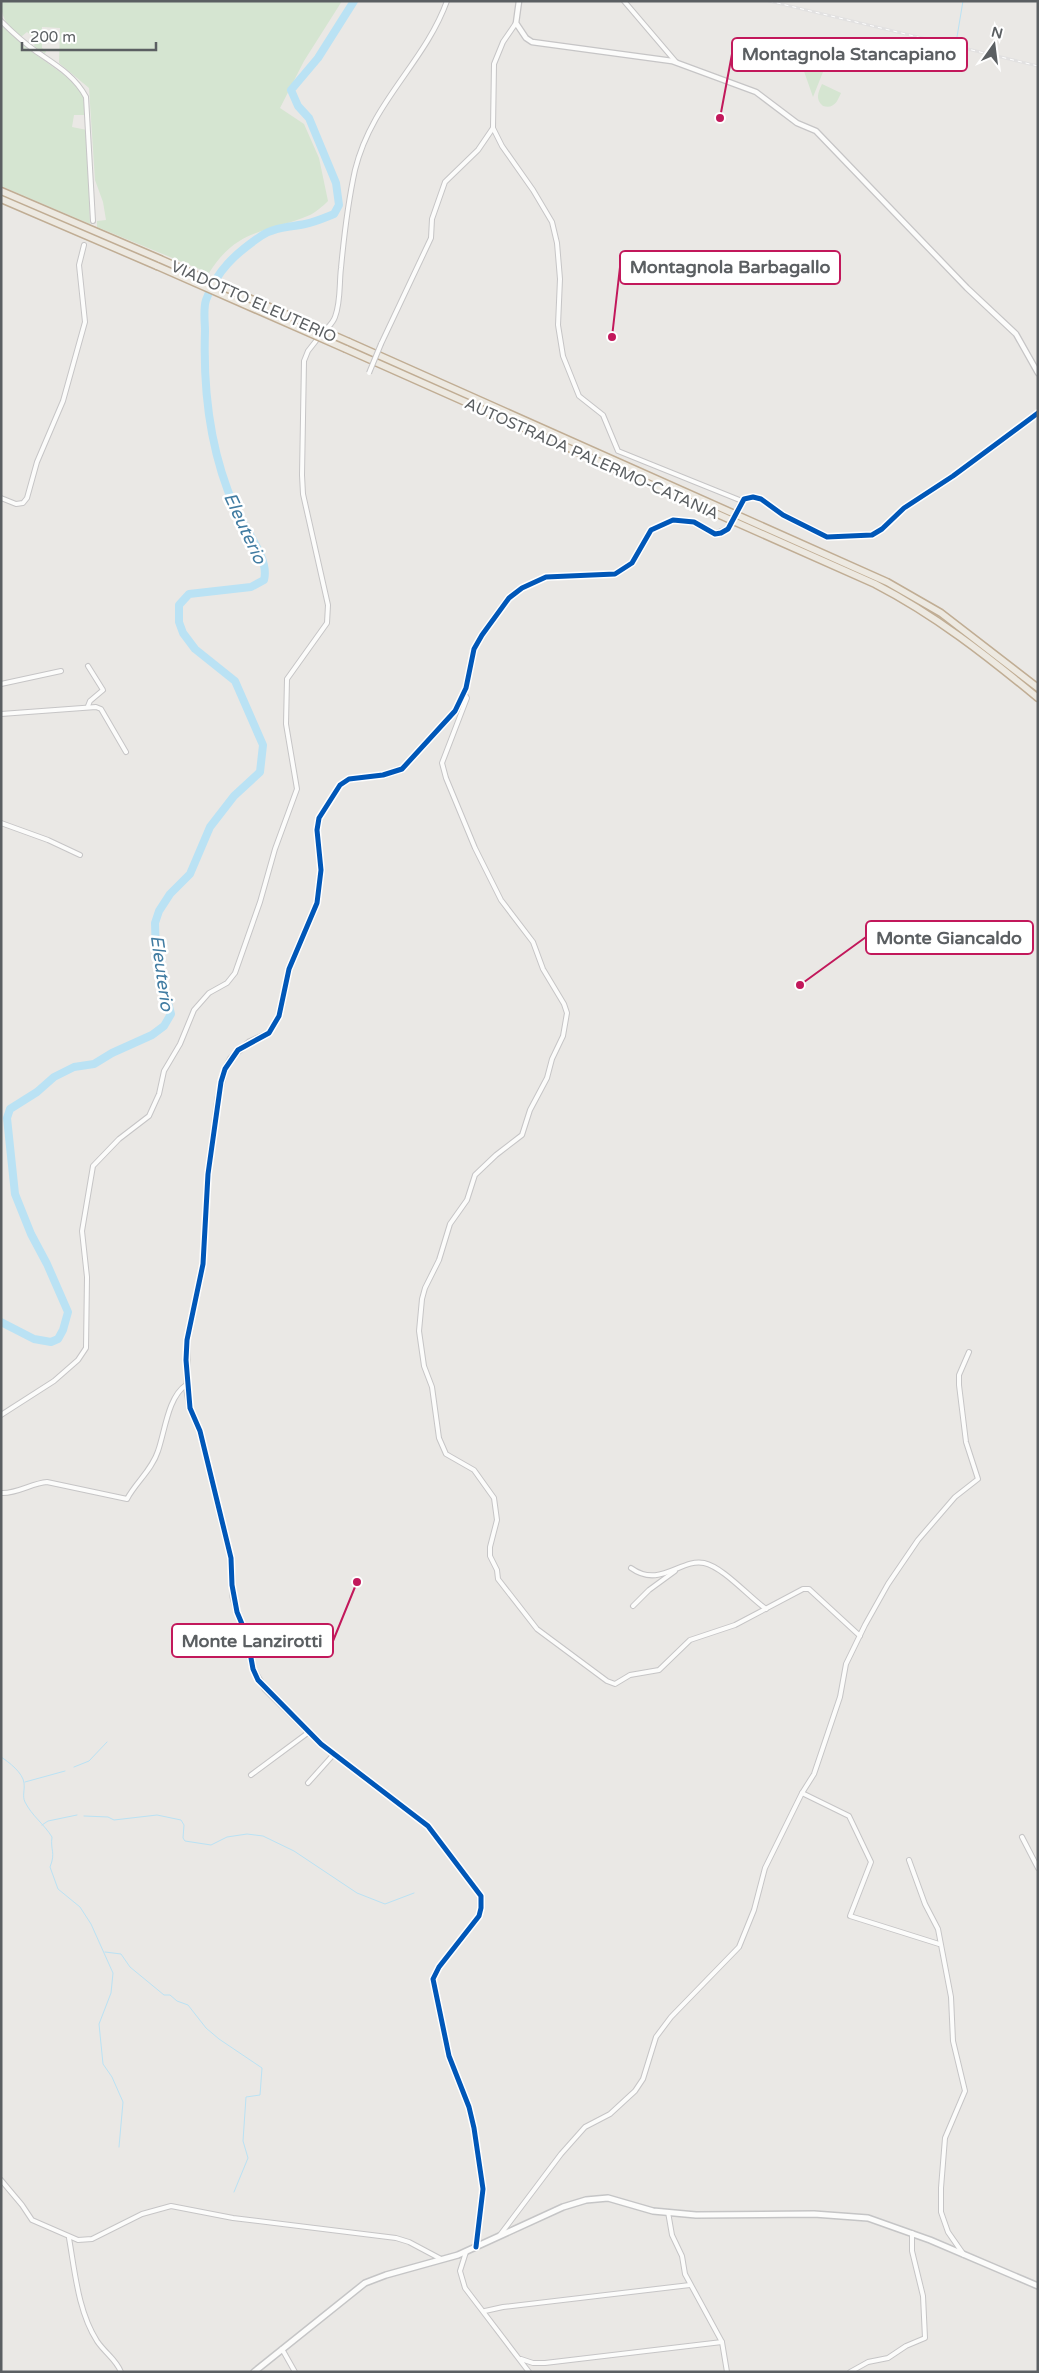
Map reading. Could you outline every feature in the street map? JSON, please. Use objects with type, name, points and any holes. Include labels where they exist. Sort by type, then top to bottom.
[{"type":"highway","name":"VIADOTTO ELEUTERIO","points":[[1,191],[160,259],[347,346]]},
{"type":"highway","name":"VIADOTTO ELEUTERIO","points":[[1,198],[347,346]]},
{"type":"highway","name":"AUTOSTRADA PALERMO-CATANIA","points":[[347,346],[887,582],[941,613],[1038,688]]},
{"type":"highway","name":"AUTOSTRADA PALERMO-CATANIA","points":[[347,346],[875,584],[913,604],[943,623],[1038,698]]},
{"type":"main road","points":[[254,2372],[365,2283],[466,2252],[563,2207],[598,2198],[608,2198],[654,2211],[696,2215],[844,2215],[868,2218],[912,2233],[1038,2286]]},
{"type":"street","points":[[1,1415],[54,1381],[78,1360],[86,1348],[87,1277],[82,1231],[93,1166],[119,1139],[148,1116],[159,1094],[164,1071],[180,1044],[194,1010],[209,993],[227,983],[235,973],[260,902],[274,849],[297,789],[286,724],[287,679],[327,623],[328,605],[303,494],[301,446],[304,361],[308,351],[334,319],[337,310],[352,186],[364,141],[378,111],[436,27],[447,1]]},
{"type":"street","points":[[519,1],[516,23],[503,42],[494,64],[493,128],[502,146],[552,222],[557,243],[560,279],[558,333],[567,368],[579,396],[604,416],[618,451],[742,501],[753,497],[761,499],[784,515],[827,537],[872,535],[882,529],[904,508],[987,452],[1038,413]]},
{"type":"street","points":[[624,1],[678,64]]},
{"type":"street","points":[[1,21],[16,36],[57,64],[76,81],[86,97],[93,221]]},
{"type":"street","points":[[516,23],[526,38],[532,42],[678,64],[756,92],[798,123],[816,131],[967,288],[1016,334],[1038,372]]},
{"type":"street","points":[[369,374],[381,344],[431,238],[432,219],[445,182],[478,150],[493,128]]},
{"type":"street","points":[[1,498],[16,504],[23,503],[27,498],[37,462],[64,401],[85,322],[79,266],[84,245]]},
{"type":"street","points":[[739,507],[742,501]]},
{"type":"street","points":[[476,2247],[483,2189],[474,2128],[469,2106],[449,2056],[433,1980],[438,1966],[479,1916],[482,1908],[481,1896],[428,1826],[334,1754],[309,1732],[265,1689],[253,1669],[247,1636],[233,1597],[231,1558],[200,1431],[190,1408],[186,1385],[187,1340],[203,1264],[206,1237],[204,1211],[210,1156],[221,1082],[225,1069],[231,1058],[249,1042],[269,1033],[278,1016],[289,969],[317,903],[320,870],[318,818],[340,785],[349,779],[383,776],[402,769],[455,711],[464,693],[474,649],[509,598],[522,588],[546,577],[615,574],[632,563],[651,530],[673,520],[694,522],[714,534],[728,528]]},
{"type":"street","points":[[88,666],[103,690],[90,701],[88,706]]},
{"type":"street","points":[[1,684],[61,671]]},
{"type":"street","points":[[464,693],[467,698],[449,740],[442,763],[446,778],[474,848],[501,900],[533,942],[544,969],[564,1004],[566,1013],[562,1036],[552,1059],[547,1078],[530,1110],[522,1135],[496,1155],[476,1176],[467,1200],[450,1224],[439,1260],[425,1288],[419,1331],[424,1366],[432,1387],[436,1424],[442,1449],[456,1462],[474,1470],[494,1498],[496,1520],[490,1556],[497,1570],[498,1579],[537,1629],[607,1681],[615,1684],[630,1675],[659,1670],[690,1640],[735,1625],[804,1589],[809,1589],[860,1636]]},
{"type":"street","points":[[1,714],[88,706],[101,709],[126,752]]},
{"type":"street","points":[[1,824],[48,840],[80,856]]},
{"type":"street","points":[[499,2237],[567,2147],[585,2127],[610,2114],[634,2091],[643,2080],[656,2037],[671,2017],[739,1947],[754,1910],[765,1868],[802,1793],[814,1774],[840,1697],[846,1664],[860,1636],[888,1584],[918,1540],[956,1497],[978,1479],[966,1442],[959,1385],[959,1375],[969,1352]]},
{"type":"street","points":[[1,1493],[9,1493],[33,1487],[38,1483],[47,1482],[127,1499],[135,1485],[152,1466],[158,1452],[169,1411],[182,1388],[186,1385]]},
{"type":"street","points":[[631,1568],[645,1576],[676,1570],[698,1562],[706,1563],[720,1570],[766,1609]]},
{"type":"street","points":[[633,1606],[649,1590],[676,1570]]},
{"type":"street","points":[[252,1775],[309,1732]]},
{"type":"street","points":[[308,1784],[334,1754]]},
{"type":"street","points":[[802,1793],[849,1816],[857,1837],[870,1855],[871,1862],[850,1916],[939,1944]]},
{"type":"street","points":[[1022,1837],[1038,1868]]},
{"type":"street","points":[[909,1860],[925,1904],[938,1929],[939,1944],[951,1997],[953,2041],[965,2090],[945,2138],[940,2188],[941,2212],[948,2232],[964,2254]]},
{"type":"street","points":[[1,2180],[32,2220],[69,2238],[78,2240],[92,2238],[142,2214],[171,2206],[232,2218],[396,2238],[410,2242],[441,2259]]},
{"type":"street","points":[[668,2212],[672,2235],[678,2245],[690,2285],[722,2342],[727,2372]]},
{"type":"street","points":[[850,2372],[868,2362],[888,2358],[906,2346],[925,2338],[923,2296],[912,2250],[912,2233]]},
{"type":"street","points":[[69,2238],[77,2286],[88,2322],[98,2342],[115,2360],[121,2372]]},
{"type":"street","points":[[466,2252],[462,2261],[461,2278],[465,2288],[485,2311],[529,2372]]},
{"type":"street","points":[[485,2311],[503,2307],[690,2285]]},
{"type":"street","points":[[521,2359],[545,2364],[722,2342]]},
{"type":"street","points":[[282,2349],[295,2372]]},
{"type":"green space","points":[[1,1],[342,1],[304,61],[280,108],[304,124],[319,158],[328,201],[310,215],[242,239],[220,258],[209,273],[97,227],[97,221],[106,220],[103,202],[95,180],[89,88],[59,63],[60,28],[42,27],[42,48],[46,51],[45,54],[34,46],[36,39],[27,32],[21,37],[9,25],[2,13]]},
{"type":"green space","points":[[1,25],[28,49],[74,82],[84,98],[86,115],[74,115],[72,127],[87,130],[90,224],[1,186]]},
{"type":"green space","points":[[799,57],[814,62],[812,67],[823,72],[813,97]]},
{"type":"green space","points":[[822,84],[841,93],[832,106],[823,106],[819,101],[818,93]]},
{"type":"waterway","name":"Eleuterio","points":[[1,1322],[34,1339],[51,1342],[58,1339],[63,1330],[68,1312],[47,1264],[31,1234],[15,1194],[7,1118],[10,1109],[37,1092],[54,1077],[74,1067],[94,1064],[112,1053],[152,1035],[164,1026],[171,1014],[156,957],[155,923],[159,911],[170,894],[190,874],[210,827],[234,796],[260,772],[263,745],[235,681],[195,649],[183,633],[179,622],[179,605],[189,594],[251,587],[264,580],[265,571],[260,553],[235,508],[219,465],[210,421],[205,377],[205,307],[210,290],[221,271],[252,242],[271,231],[320,220],[334,214],[339,205],[336,183],[309,118],[298,106],[291,90],[318,58],[354,1]]},
{"type":"waterway","points":[[957,37],[963,1]]},
{"type":"waterway","points":[[74,1767],[89,1761],[107,1742]]},
{"type":"waterway","points":[[1,1757],[21,1775],[24,1783],[25,1802],[52,1837],[53,1858],[50,1867],[58,1889],[80,1907],[91,1924],[113,1973],[111,1993],[99,2024],[103,2064],[112,2077],[123,2102],[119,2147]]},
{"type":"waterway","points":[[25,1782],[65,1771]]},
{"type":"waterway","points":[[42,1825],[48,1821],[77,1815]]},
{"type":"waterway","points":[[84,1816],[108,1817],[114,1820],[157,1815],[181,1820],[184,1825],[183,1838],[185,1841],[211,1845],[227,1837],[247,1834],[263,1836],[294,1851],[357,1893],[385,1904],[414,1893]]},
{"type":"waterway","points":[[105,1952],[121,1954],[130,1967],[164,1995],[170,1995],[177,2001],[188,2005],[206,2028],[262,2068],[260,2095],[246,2097],[243,2141],[248,2158],[234,2192]]},
{"type":"tunnel","points":[[728,529],[739,507]]},
{"type":"railway","points":[[769,1],[1038,66]]},
{"type":"cycle path","points":[[476,2247],[483,2189],[474,2128],[469,2107],[449,2056],[433,1979],[439,1967],[479,1916],[481,1896],[428,1826],[321,1744],[258,1680],[253,1669],[247,1636],[237,1612],[232,1585],[231,1558],[200,1431],[190,1408],[186,1360],[187,1340],[203,1264],[208,1174],[221,1082],[225,1069],[238,1050],[269,1033],[279,1016],[289,969],[317,903],[321,870],[317,830],[319,818],[340,785],[349,779],[383,775],[402,769],[455,711],[466,688],[474,649],[509,598],[522,588],[546,577],[615,574],[632,563],[651,530],[673,520],[694,522],[715,534],[721,533],[728,529],[744,499],[753,497],[761,499],[783,515],[827,537],[872,535],[882,529],[904,508],[953,476],[1038,413]]},
{"type":"place","name":"Montagnola Stancapiano","points":[[720,118]]},
{"type":"place","name":"Montagnola Barbagallo","points":[[612,337]]},
{"type":"place","name":"Monte Giancaldo","points":[[800,985]]},
{"type":"place","name":"Monte Lanzirotti","points":[[357,1582]]}]
